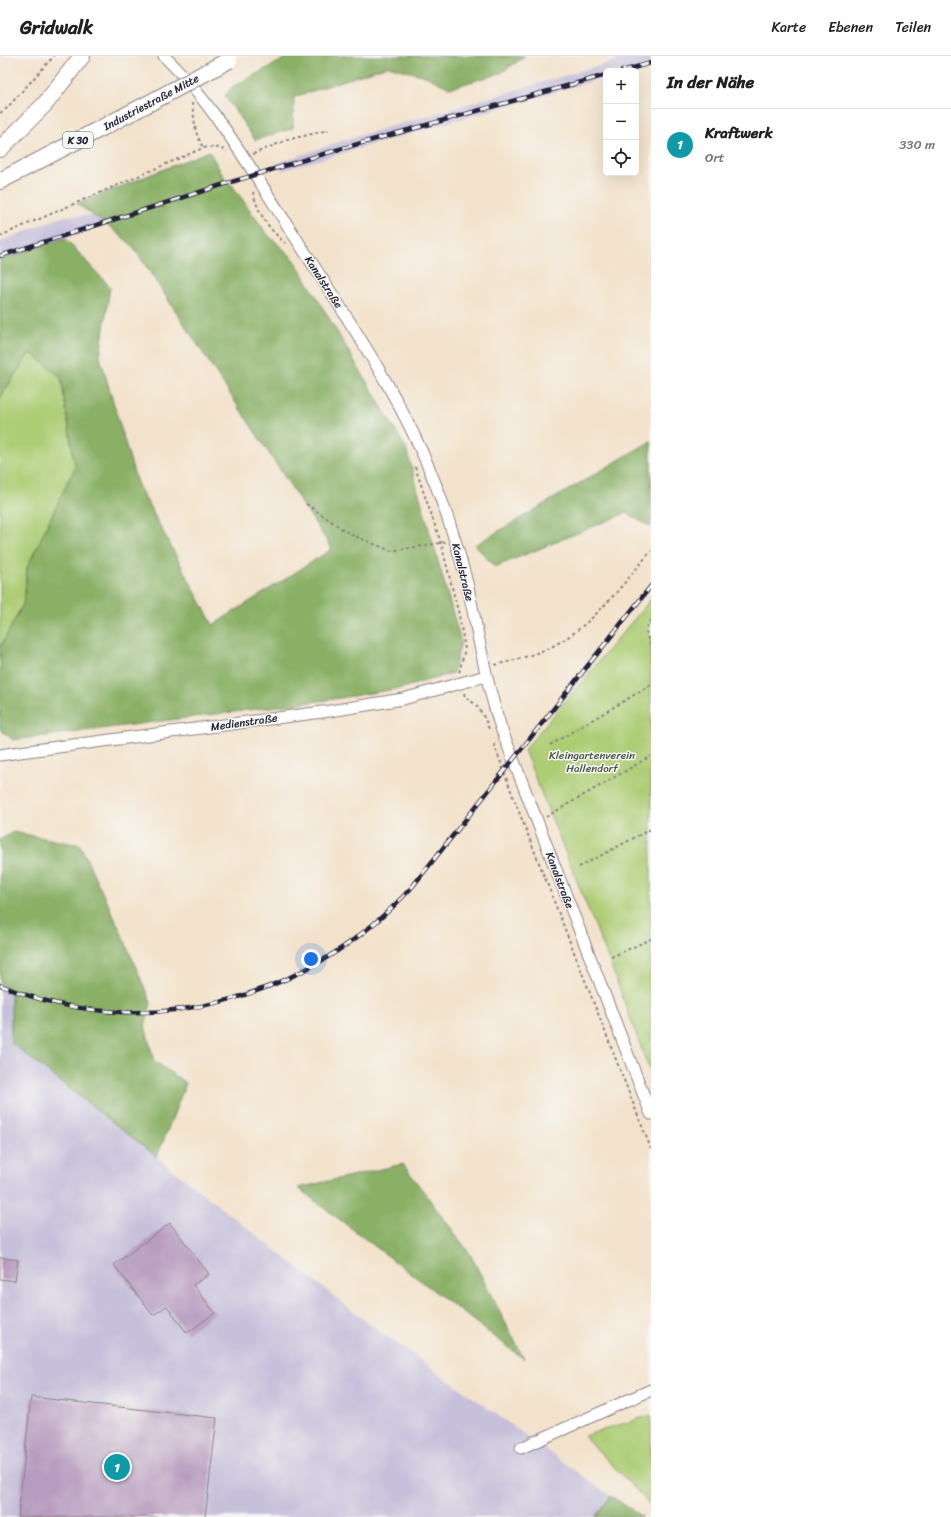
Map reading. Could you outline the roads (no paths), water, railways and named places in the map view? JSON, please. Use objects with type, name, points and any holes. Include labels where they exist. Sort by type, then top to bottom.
[{"type":"highway","points":[[0,149],[45,104],[82,56]]},
{"type":"highway","name":"Industriestraße Mitte","points":[[0,181],[234,58]]},
{"type":"street","name":"Kanalstraße","points":[[164,56],[183,74],[222,126],[382,372],[409,423],[446,511],[455,539],[466,582],[485,672],[501,728],[651,1114]]},
{"type":"street","name":"Kanalstraße","points":[[175,56],[183,74]]},
{"type":"street","name":"Medienstraße","points":[[0,756],[20,752],[330,711],[403,699],[462,677],[485,672]]},
{"type":"street","points":[[521,1448],[651,1390]]},
{"type":"railway","points":[[633,68],[651,63]]},
{"type":"railway","points":[[0,256],[340,149],[603,76]]},
{"type":"railway","points":[[0,985],[55,1003],[111,1011],[166,1011],[221,1002],[274,984],[324,959],[371,926],[412,887],[651,586]]},
{"type":"place","name":"Kraftwerk","points":[[117,1467]]},
{"type":"park label","name":"Kleingartenverein Hallendorf","points":[[592,761]]}]
